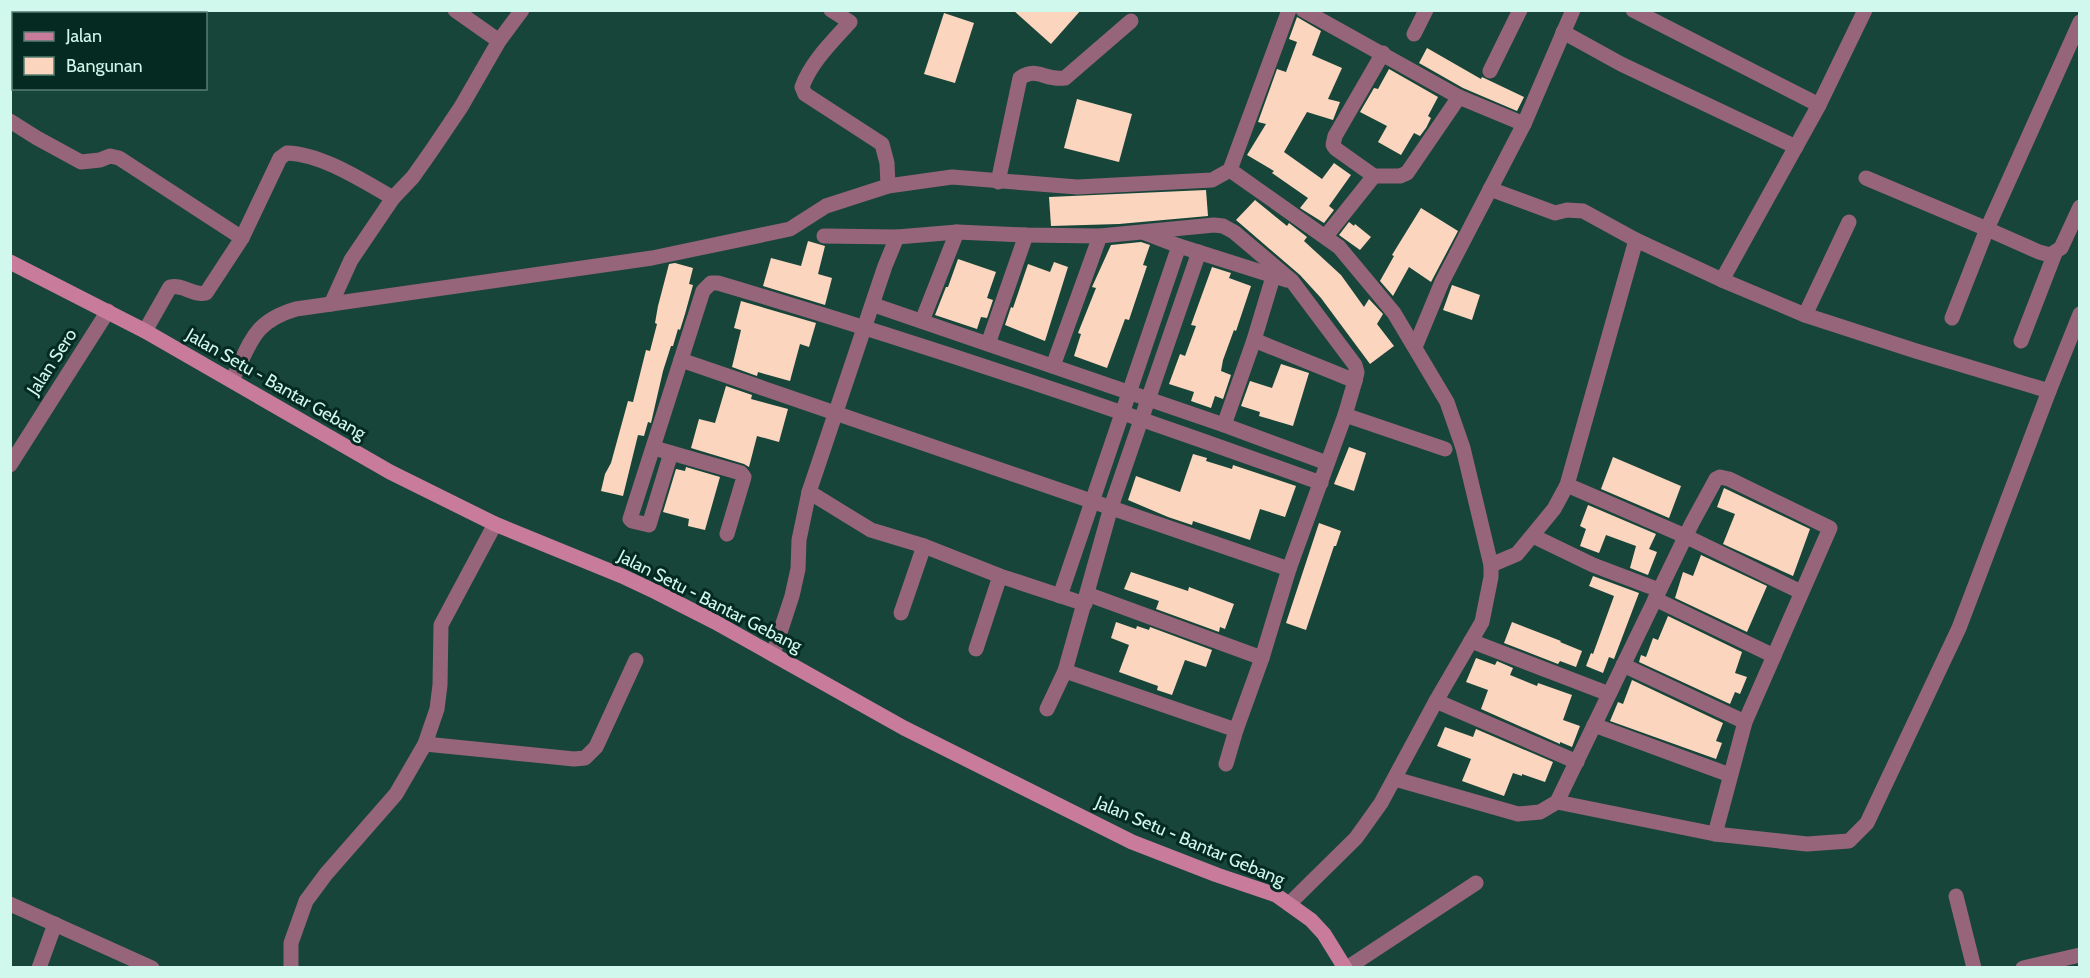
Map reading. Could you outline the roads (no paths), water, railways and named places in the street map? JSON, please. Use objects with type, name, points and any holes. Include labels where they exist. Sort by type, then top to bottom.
[{"type":"main road","name":"Jalan Setu - Bantar Gebang","points":[[10,262],[145,331],[390,472],[495,524],[631,579],[715,621],[904,728],[1132,842],[1276,895],[1311,920],[1324,934],[1346,968]]},
{"type":"street","points":[[455,10],[499,41]]},
{"type":"street","points":[[332,304],[351,260],[393,198],[413,177],[438,141],[461,107],[499,41],[522,10]]},
{"type":"street","points":[[831,10],[853,16],[824,50],[806,76],[802,87],[805,94],[882,144],[887,163],[888,186]]},
{"type":"street","points":[[232,380],[258,328],[275,315],[296,309],[652,258],[790,229],[826,206],[888,186],[952,177],[1077,187],[1212,180],[1230,170],[1289,10]]},
{"type":"street","points":[[1303,10],[1459,97],[1524,124]]},
{"type":"street","points":[[1414,34],[1426,10]]},
{"type":"street","points":[[1490,71],[1520,10]]},
{"type":"street","points":[[1415,347],[1442,282],[1524,124],[1573,10]]},
{"type":"street","points":[[1633,10],[1819,105]]},
{"type":"street","points":[[1722,280],[1819,105],[1865,10]]},
{"type":"street","points":[[998,182],[1020,78],[1027,73],[1035,72],[1052,80],[1065,78],[1131,21]]},
{"type":"street","points":[[1952,318],[1987,229],[2078,28]]},
{"type":"street","points":[[1563,32],[1631,69],[1796,147]]},
{"type":"street","points":[[1383,53],[1335,136],[1333,145],[1336,150],[1374,176],[1400,176],[1407,173],[1459,97]]},
{"type":"street","points":[[10,121],[81,162],[100,160],[110,156],[119,158],[242,238]]},
{"type":"street","points":[[145,331],[168,289],[174,285],[198,294],[206,293],[242,238],[280,158],[286,153],[297,153],[340,169],[393,198]]},
{"type":"street","points":[[1230,170],[1339,247],[1394,313],[1447,402],[1463,448],[1491,565],[1491,577],[1482,622],[1381,803],[1356,838],[1288,904]]},
{"type":"street","points":[[1326,236],[1374,176]]},
{"type":"street","points":[[1866,178],[2050,255],[2061,248],[2079,207]]},
{"type":"street","points":[[1490,189],[1555,213],[1567,210],[1582,211],[1636,240],[1722,280],[1806,315],[2049,391]]},
{"type":"street","points":[[1806,315],[1849,222]]},
{"type":"street","points":[[824,236],[897,237],[957,232],[1100,236],[1214,225],[1224,226],[1234,232],[1292,281],[1355,365],[1357,372],[1345,415],[1289,569],[1226,764]]},
{"type":"street","points":[[1139,231],[1273,277],[1292,281]]},
{"type":"street","points":[[922,321],[957,232]]},
{"type":"street","points":[[988,344],[1026,235]]},
{"type":"street","points":[[1053,366],[1100,236]]},
{"type":"street","points":[[772,654],[792,596],[798,569],[799,540],[809,492],[885,266],[897,237]]},
{"type":"street","points":[[1491,565],[1517,554],[1554,509],[1567,485],[1636,240]]},
{"type":"street","points":[[1060,596],[1179,246]]},
{"type":"street","points":[[1047,710],[1065,671],[1111,507],[1198,252]]},
{"type":"street","points":[[2021,341],[2055,253]]},
{"type":"street","points":[[1224,425],[1273,277]]},
{"type":"street","points":[[671,453],[648,525],[630,519],[703,291],[711,283],[718,283],[866,327],[1142,418],[1321,483]]},
{"type":"street","points":[[874,304],[1327,463]]},
{"type":"street","name":"Jalan Sero","points":[[10,465],[108,311]]},
{"type":"street","points":[[1557,802],[1715,834],[1807,844],[1849,841],[1867,823],[1959,628],[2079,314]]},
{"type":"street","points":[[1254,340],[1355,381]]},
{"type":"street","points":[[681,360],[1289,569]]},
{"type":"street","points":[[1345,415],[1445,449]]},
{"type":"street","points":[[653,447],[741,473],[744,477],[727,534]]},
{"type":"street","points":[[1395,779],[1518,814],[1540,812],[1557,802],[1685,536],[1713,484],[1720,477],[1729,479],[1830,528],[1745,722],[1715,834]]},
{"type":"street","points":[[1567,485],[1685,536],[1801,592]]},
{"type":"street","points":[[809,492],[871,530],[924,546],[1000,576],[1060,596],[1086,599],[1262,658]]},
{"type":"street","points":[[291,968],[291,943],[306,901],[326,874],[396,794],[425,744],[438,701],[441,625],[495,524]]},
{"type":"street","points":[[1533,536],[1657,594],[1774,656]]},
{"type":"street","points":[[901,613],[924,546]]},
{"type":"street","points":[[976,649],[1000,576]]},
{"type":"street","points":[[1471,641],[1609,694]]},
{"type":"street","points":[[425,744],[574,759],[585,758],[596,747],[636,660]]},
{"type":"street","points":[[1623,665],[1745,722]]},
{"type":"street","points":[[1065,671],[1236,730]]},
{"type":"street","points":[[1436,701],[1577,762]]},
{"type":"street","points":[[1594,725],[1730,775]]},
{"type":"street","points":[[1346,968],[1476,883]]},
{"type":"street","points":[[1956,896],[1974,968]]},
{"type":"street","points":[[10,904],[55,924],[121,961],[152,968]]},
{"type":"street","points":[[39,968],[55,924]]},
{"type":"street","points":[[2023,968],[2079,955]]}]
